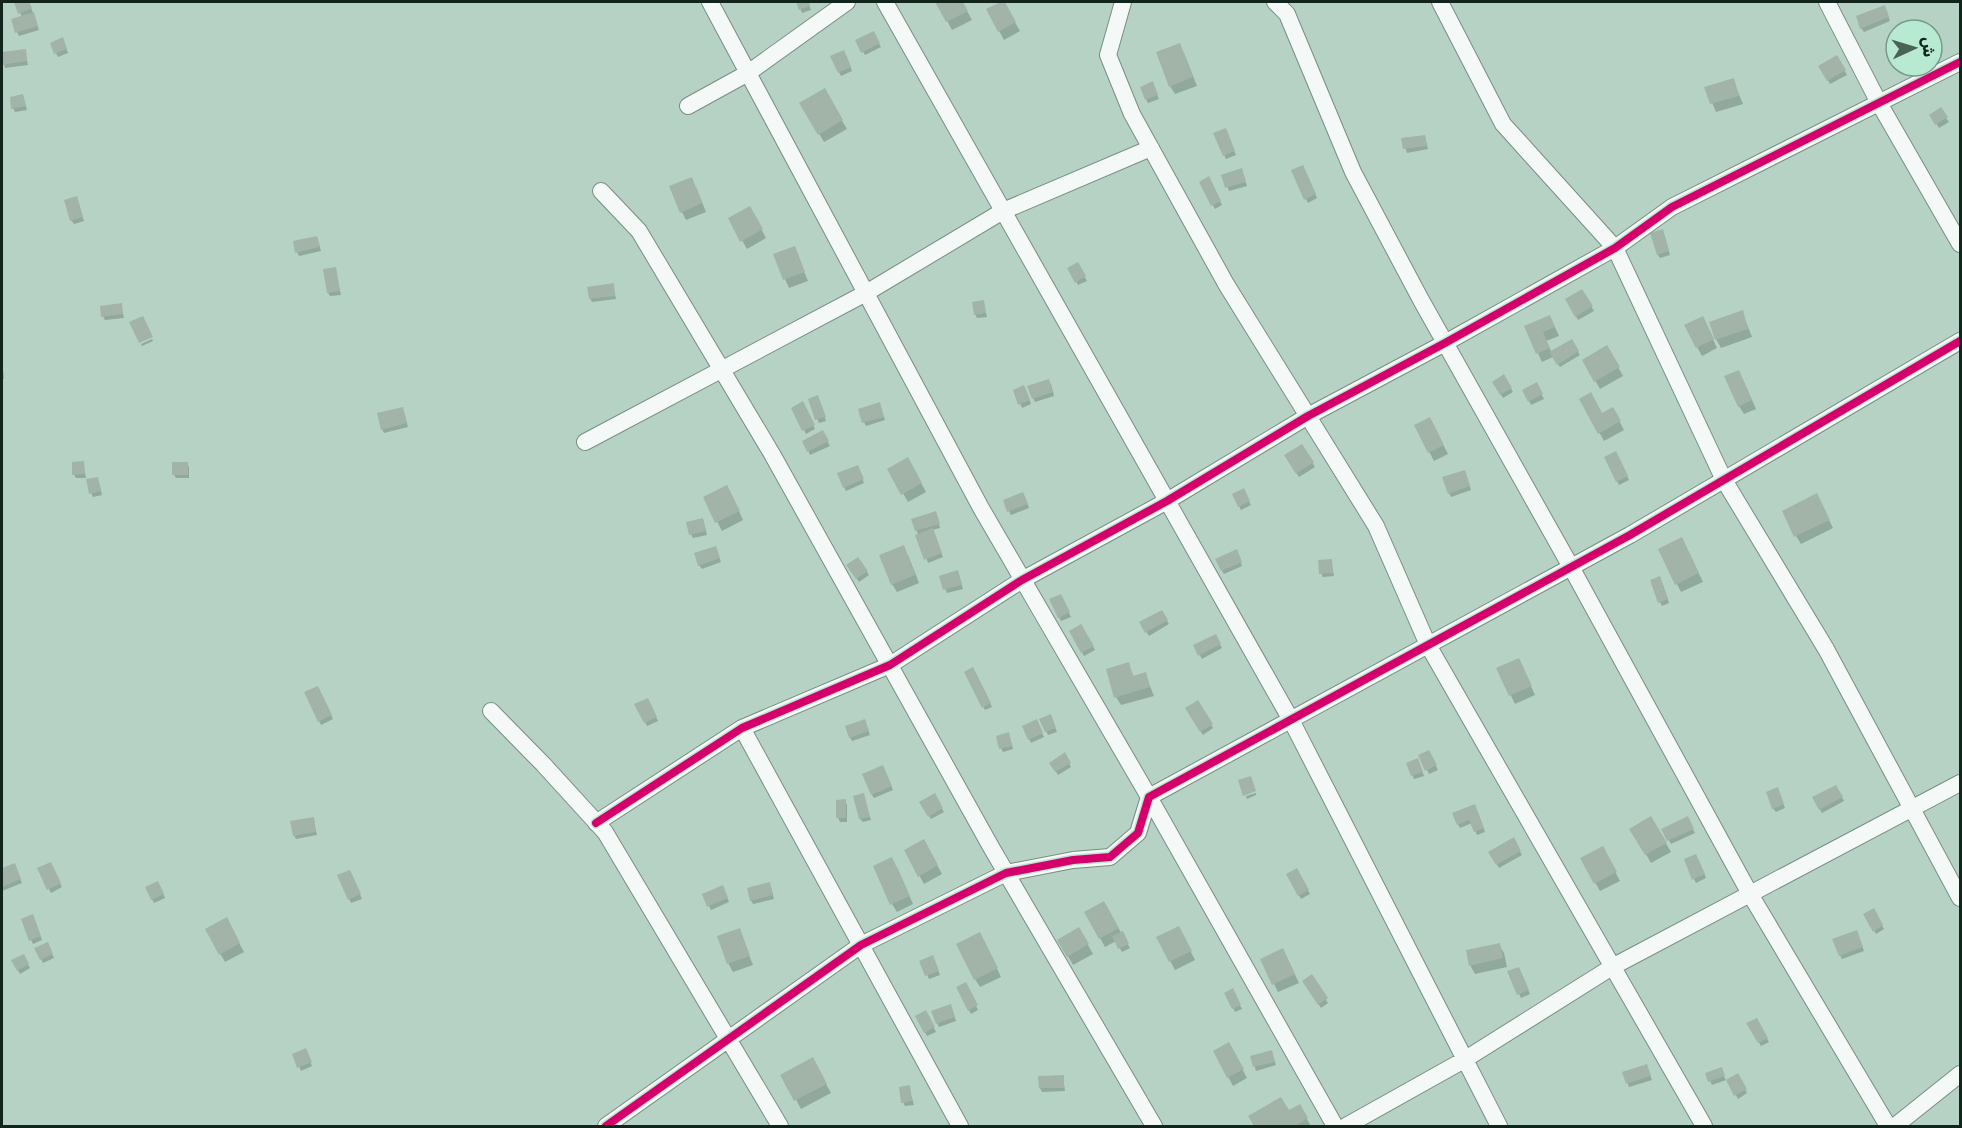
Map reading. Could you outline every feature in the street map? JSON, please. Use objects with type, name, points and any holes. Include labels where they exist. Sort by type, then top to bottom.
[{"type":"street","points":[[710,2],[981,508],[1149,797],[1335,1126]]},
{"type":"street","points":[[688,106],[748,73],[846,2]]},
{"type":"street","points":[[885,2],[1291,720],[1499,1126]]},
{"type":"street","points":[[1123,2],[1108,56],[1132,114],[1226,284],[1376,526],[1428,645],[1704,1126]]},
{"type":"street","points":[[1275,2],[1287,14],[1353,172],[1445,343],[1750,894],[1888,1126]]},
{"type":"street","points":[[1440,2],[1503,124],[1615,248],[1724,480],[1826,649],[1960,898]]},
{"type":"street","points":[[1827,2],[1879,103],[1960,244]]},
{"type":"street","points":[[596,823],[742,728],[890,665],[1022,580],[1167,501],[1308,416],[1615,248],[1672,207],[1960,62]]},
{"type":"street","points":[[585,442],[866,293],[1004,211],[1151,148]]},
{"type":"street","points":[[601,191],[639,231],[772,453],[1006,873],[1154,1126]]},
{"type":"street","points":[[606,1126],[861,945],[1006,873],[1073,860],[1110,857],[1138,833],[1149,797],[1571,567],[1960,341]]},
{"type":"street","points":[[491,711],[543,764],[604,832],[780,1126]]},
{"type":"street","points":[[742,728],[960,1126]]},
{"type":"street","points":[[1346,1126],[1464,1060],[1612,967],[1960,783]]},
{"type":"street","points":[[1895,1126],[1960,1074]]},
{"type":"building","points":[[14,2],[29,2],[32,8],[18,14]]},
{"type":"building","points":[[796,2],[809,2],[810,6],[799,10]]},
{"type":"building","points":[[935,2],[963,2],[968,11],[946,22]]},
{"type":"building","points":[[1005,2],[1016,22],[998,32],[986,9]]},
{"type":"building","points":[[1885,5],[1889,17],[1860,29],[1856,16]]},
{"type":"building","points":[[34,12],[38,26],[15,33],[11,19]]},
{"type":"building","points":[[874,31],[880,43],[861,53],[855,40]]},
{"type":"building","points":[[63,37],[67,49],[54,54],[50,43]]},
{"type":"building","points":[[1180,43],[1193,77],[1169,87],[1156,52]]},
{"type":"building","points":[[26,49],[27,61],[2,65],[2,52]]},
{"type":"building","points":[[844,50],[851,67],[838,73],[830,56]]},
{"type":"building","points":[[1837,55],[1846,70],[1827,81],[1818,66]]},
{"type":"building","points":[[1734,78],[1739,96],[1710,104],[1704,87]]},
{"type":"building","points":[[1153,81],[1158,95],[1145,100],[1140,87]]},
{"type":"building","points":[[825,88],[843,120],[818,135],[799,103]]},
{"type":"building","points":[[23,94],[26,106],[11,109],[10,97]]},
{"type":"building","points":[[1941,107],[1948,117],[1935,125],[1929,115]]},
{"type":"building","points":[[1226,128],[1235,151],[1223,156],[1213,133]]},
{"type":"building","points":[[1425,135],[1427,146],[1403,149],[1401,138]]},
{"type":"building","points":[[1303,165],[1316,194],[1304,200],[1291,170]]},
{"type":"building","points":[[1242,168],[1246,182],[1225,188],[1221,175]]},
{"type":"building","points":[[1209,176],[1221,201],[1211,206],[1199,182]]},
{"type":"building","points":[[692,177],[702,203],[680,213],[669,186]]},
{"type":"building","points":[[77,196],[83,217],[70,221],[64,200]]},
{"type":"building","points":[[750,206],[763,229],[740,242],[728,218]]},
{"type":"building","points":[[1663,229],[1669,251],[1657,255],[1650,233]]},
{"type":"building","points":[[317,236],[320,247],[295,253],[293,241]]},
{"type":"building","points":[[795,246],[805,272],[783,280],[773,254]]},
{"type":"building","points":[[1078,262],[1086,276],[1075,283],[1067,268]]},
{"type":"building","points":[[336,267],[340,291],[327,293],[323,269]]},
{"type":"building","points":[[614,283],[615,296],[589,299],[587,287]]},
{"type":"building","points":[[1582,289],[1593,306],[1575,317],[1565,299]]},
{"type":"building","points":[[984,300],[986,313],[974,315],[972,302]]},
{"type":"building","points":[[122,303],[123,314],[101,317],[100,306]]},
{"type":"building","points":[[1743,310],[1748,329],[1715,340],[1709,322]]},
{"type":"building","points":[[1550,315],[1555,327],[1543,332],[1550,348],[1536,354],[1524,326]]},
{"type":"building","points":[[143,316],[153,337],[139,343],[129,322]]},
{"type":"building","points":[[1703,316],[1714,339],[1696,348],[1684,325]]},
{"type":"building","points":[[1572,339],[1579,351],[1557,365],[1549,352]]},
{"type":"building","points":[[1607,345],[1620,367],[1594,382],[1582,360]]},
{"type":"building","points":[[1739,370],[1752,400],[1738,407],[1724,376]]},
{"type":"building","points":[[1504,374],[1512,388],[1500,395],[1492,382]]},
{"type":"building","points":[[1049,379],[1053,392],[1032,399],[1027,386]]},
{"type":"building","points":[[1537,382],[1543,394],[1528,402],[1522,390]]},
{"type":"building","points":[[1024,385],[1030,400],[1018,405],[1013,390]]},
{"type":"building","points":[[1591,392],[1602,413],[1613,407],[1621,421],[1598,434],[1579,399]]},
{"type":"building","points":[[818,395],[826,417],[815,420],[808,399]]},
{"type":"building","points":[[803,401],[815,425],[802,431],[791,408]]},
{"type":"building","points":[[880,402],[884,417],[862,423],[858,409]]},
{"type":"building","points":[[403,407],[407,423],[381,430],[377,413]]},
{"type":"building","points":[[1430,417],[1444,445],[1428,453],[1414,425]]},
{"type":"building","points":[[823,430],[829,441],[807,452],[802,441]]},
{"type":"building","points":[[1302,444],[1314,462],[1296,474],[1284,455]]},
{"type":"building","points":[[1616,451],[1628,476],[1616,482],[1604,457]]},
{"type":"building","points":[[908,457],[922,483],[901,495],[887,469]]},
{"type":"building","points":[[84,461],[85,474],[72,475],[72,462]]},
{"type":"building","points":[[172,462],[188,462],[188,475],[172,475]]},
{"type":"building","points":[[858,465],[864,479],[843,488],[837,473]]},
{"type":"building","points":[[1465,470],[1470,486],[1448,494],[1442,477]]},
{"type":"building","points":[[98,477],[101,491],[89,494],[86,479]]},
{"type":"building","points":[[727,485],[740,511],[715,523],[703,497]]},
{"type":"building","points":[[1244,488],[1250,501],[1238,507],[1232,494]]},
{"type":"building","points":[[1023,492],[1028,504],[1007,512],[1003,500]]},
{"type":"building","points":[[1817,493],[1830,520],[1794,537],[1782,511]]},
{"type":"building","points":[[936,511],[940,524],[915,531],[911,519]]},
{"type":"building","points":[[703,518],[706,531],[689,535],[686,522]]},
{"type":"building","points":[[933,528],[942,553],[924,560],[915,535]]},
{"type":"building","points":[[1682,537],[1699,573],[1675,585],[1658,549]]},
{"type":"building","points":[[904,545],[915,575],[891,585],[879,555]]},
{"type":"building","points":[[716,546],[720,558],[698,566],[694,553]]},
{"type":"building","points":[[1237,549],[1242,562],[1221,571],[1215,559]]},
{"type":"building","points":[[858,557],[868,571],[856,579],[846,565]]},
{"type":"building","points":[[1332,559],[1333,573],[1319,574],[1318,560]]},
{"type":"building","points":[[958,570],[962,585],[943,590],[939,576]]},
{"type":"building","points":[[1660,576],[1668,599],[1658,603],[1650,580]]},
{"type":"building","points":[[1061,594],[1070,612],[1058,618],[1049,599]]},
{"type":"building","points":[[1162,610],[1168,620],[1145,633],[1139,622]]},
{"type":"building","points":[[1081,624],[1094,646],[1081,653],[1069,631]]},
{"type":"building","points":[[1216,634],[1221,644],[1198,656],[1193,645]]},
{"type":"building","points":[[1519,658],[1532,686],[1509,696],[1496,668]]},
{"type":"building","points":[[1129,662],[1133,676],[1146,672],[1150,687],[1114,698],[1106,669]]},
{"type":"building","points":[[973,667],[991,703],[982,708],[964,672]]},
{"type":"building","points":[[318,686],[332,715],[318,722],[304,692]]},
{"type":"building","points":[[648,698],[657,717],[644,723],[634,704]]},
{"type":"building","points":[[1198,700],[1213,724],[1200,732],[1185,708]]},
{"type":"building","points":[[1051,714],[1056,728],[1045,732],[1039,719]]},
{"type":"building","points":[[865,719],[869,731],[849,738],[845,726]]},
{"type":"building","points":[[1037,719],[1043,733],[1028,740],[1022,726]]},
{"type":"building","points":[[1009,732],[1012,746],[999,749],[996,736]]},
{"type":"building","points":[[1429,750],[1437,765],[1425,771],[1418,755]]},
{"type":"building","points":[[1065,752],[1071,763],[1055,772],[1049,763]]},
{"type":"building","points":[[1418,758],[1423,772],[1411,776],[1406,763]]},
{"type":"building","points":[[883,765],[892,786],[871,795],[862,774]]},
{"type":"building","points":[[1251,776],[1256,791],[1243,796],[1238,780]]},
{"type":"building","points":[[1836,785],[1843,797],[1819,810],[1812,797]]},
{"type":"building","points":[[1778,787],[1784,804],[1772,809],[1766,792]]},
{"type":"building","points":[[864,793],[870,817],[859,819],[853,796]]},
{"type":"building","points":[[935,793],[943,808],[928,817],[919,802]]},
{"type":"building","points":[[846,799],[846,818],[836,818],[836,800]]},
{"type":"building","points":[[1475,804],[1484,828],[1474,832],[1469,820],[1457,825],[1452,813]]},
{"type":"building","points":[[1651,816],[1667,843],[1645,855],[1629,829]]},
{"type":"building","points":[[1688,816],[1694,829],[1667,841],[1661,829]]},
{"type":"building","points":[[314,817],[316,832],[293,836],[290,821]]},
{"type":"building","points":[[1514,837],[1521,851],[1496,865],[1488,852]]},
{"type":"building","points":[[924,839],[938,865],[918,877],[904,850]]},
{"type":"building","points":[[1603,846],[1617,872],[1594,884],[1580,858]]},
{"type":"building","points":[[1696,854],[1705,874],[1692,880],[1684,859]]},
{"type":"building","points":[[892,857],[910,896],[890,905],[873,866]]},
{"type":"building","points":[[51,862],[61,883],[47,890],[37,868]]},
{"type":"building","points":[[15,863],[21,879],[2,887],[2,868]]},
{"type":"building","points":[[1297,868],[1309,890],[1298,896],[1286,874]]},
{"type":"building","points":[[350,870],[361,894],[348,900],[337,875]]},
{"type":"building","points":[[158,881],[164,894],[151,900],[145,887]]},
{"type":"building","points":[[770,882],[773,895],[750,901],[747,888]]},
{"type":"building","points":[[723,885],[728,898],[707,907],[702,894]]},
{"type":"building","points":[[1104,901],[1119,928],[1099,939],[1084,912]]},
{"type":"building","points":[[1874,908],[1883,925],[1873,932],[1863,914]]},
{"type":"building","points":[[33,914],[41,936],[29,941],[21,919]]},
{"type":"building","points":[[227,917],[240,943],[219,955],[205,929]]},
{"type":"building","points":[[1179,926],[1192,951],[1169,962],[1156,937]]},
{"type":"building","points":[[1079,927],[1089,944],[1067,957],[1057,940]]},
{"type":"building","points":[[740,928],[750,956],[727,964],[717,936]]},
{"type":"building","points":[[1857,930],[1863,947],[1839,956],[1832,939]]},
{"type":"building","points":[[1123,931],[1129,944],[1118,949],[1112,936]]},
{"type":"building","points":[[980,932],[998,968],[974,980],[956,944]]},
{"type":"building","points":[[48,942],[53,954],[40,960],[34,948]]},
{"type":"building","points":[[1500,943],[1503,958],[1469,966],[1466,950]]},
{"type":"building","points":[[1283,948],[1295,974],[1272,985],[1260,959]]},
{"type":"building","points":[[24,954],[29,964],[17,971],[11,960]]},
{"type":"building","points":[[933,955],[939,971],[925,976],[919,961]]},
{"type":"building","points":[[1519,967],[1529,990],[1517,995],[1507,971]]},
{"type":"building","points":[[1312,974],[1328,998],[1318,1005],[1302,981]]},
{"type":"building","points":[[966,982],[978,1005],[968,1011],[956,987]]},
{"type":"building","points":[[1233,988],[1241,1005],[1232,1009],[1224,993]]},
{"type":"building","points":[[951,1004],[955,1017],[936,1024],[931,1011]]},
{"type":"building","points":[[926,1010],[935,1027],[924,1033],[915,1016]]},
{"type":"building","points":[[1757,1018],[1768,1038],[1758,1043],[1746,1023]]},
{"type":"building","points":[[1229,1042],[1244,1069],[1227,1078],[1213,1051]]},
{"type":"building","points":[[306,1048],[312,1062],[297,1068],[292,1054]]},
{"type":"building","points":[[1272,1050],[1275,1062],[1253,1067],[1250,1056]]},
{"type":"building","points":[[813,1057],[827,1084],[794,1101],[780,1075]]},
{"type":"building","points":[[1647,1064],[1651,1076],[1626,1084],[1622,1072]]},
{"type":"building","points":[[1722,1067],[1725,1076],[1708,1082],[1705,1073]]},
{"type":"building","points":[[1738,1073],[1747,1089],[1734,1096],[1726,1080]]},
{"type":"building","points":[[1064,1075],[1064,1088],[1039,1088],[1038,1076]]},
{"type":"building","points":[[910,1085],[912,1101],[901,1103],[899,1087]]},
{"type":"building","points":[[1281,1097],[1289,1110],[1300,1104],[1308,1118],[1295,1126],[1254,1126],[1248,1116]]},
{"type":"cycle path","points":[[596,823],[742,728],[890,665],[1022,580],[1167,501],[1308,416],[1615,248],[1672,207],[1960,62]]},
{"type":"cycle path","points":[[606,1126],[861,945],[1006,873],[1073,860],[1110,857],[1138,833],[1149,797],[1630,535],[1960,341]]}]
